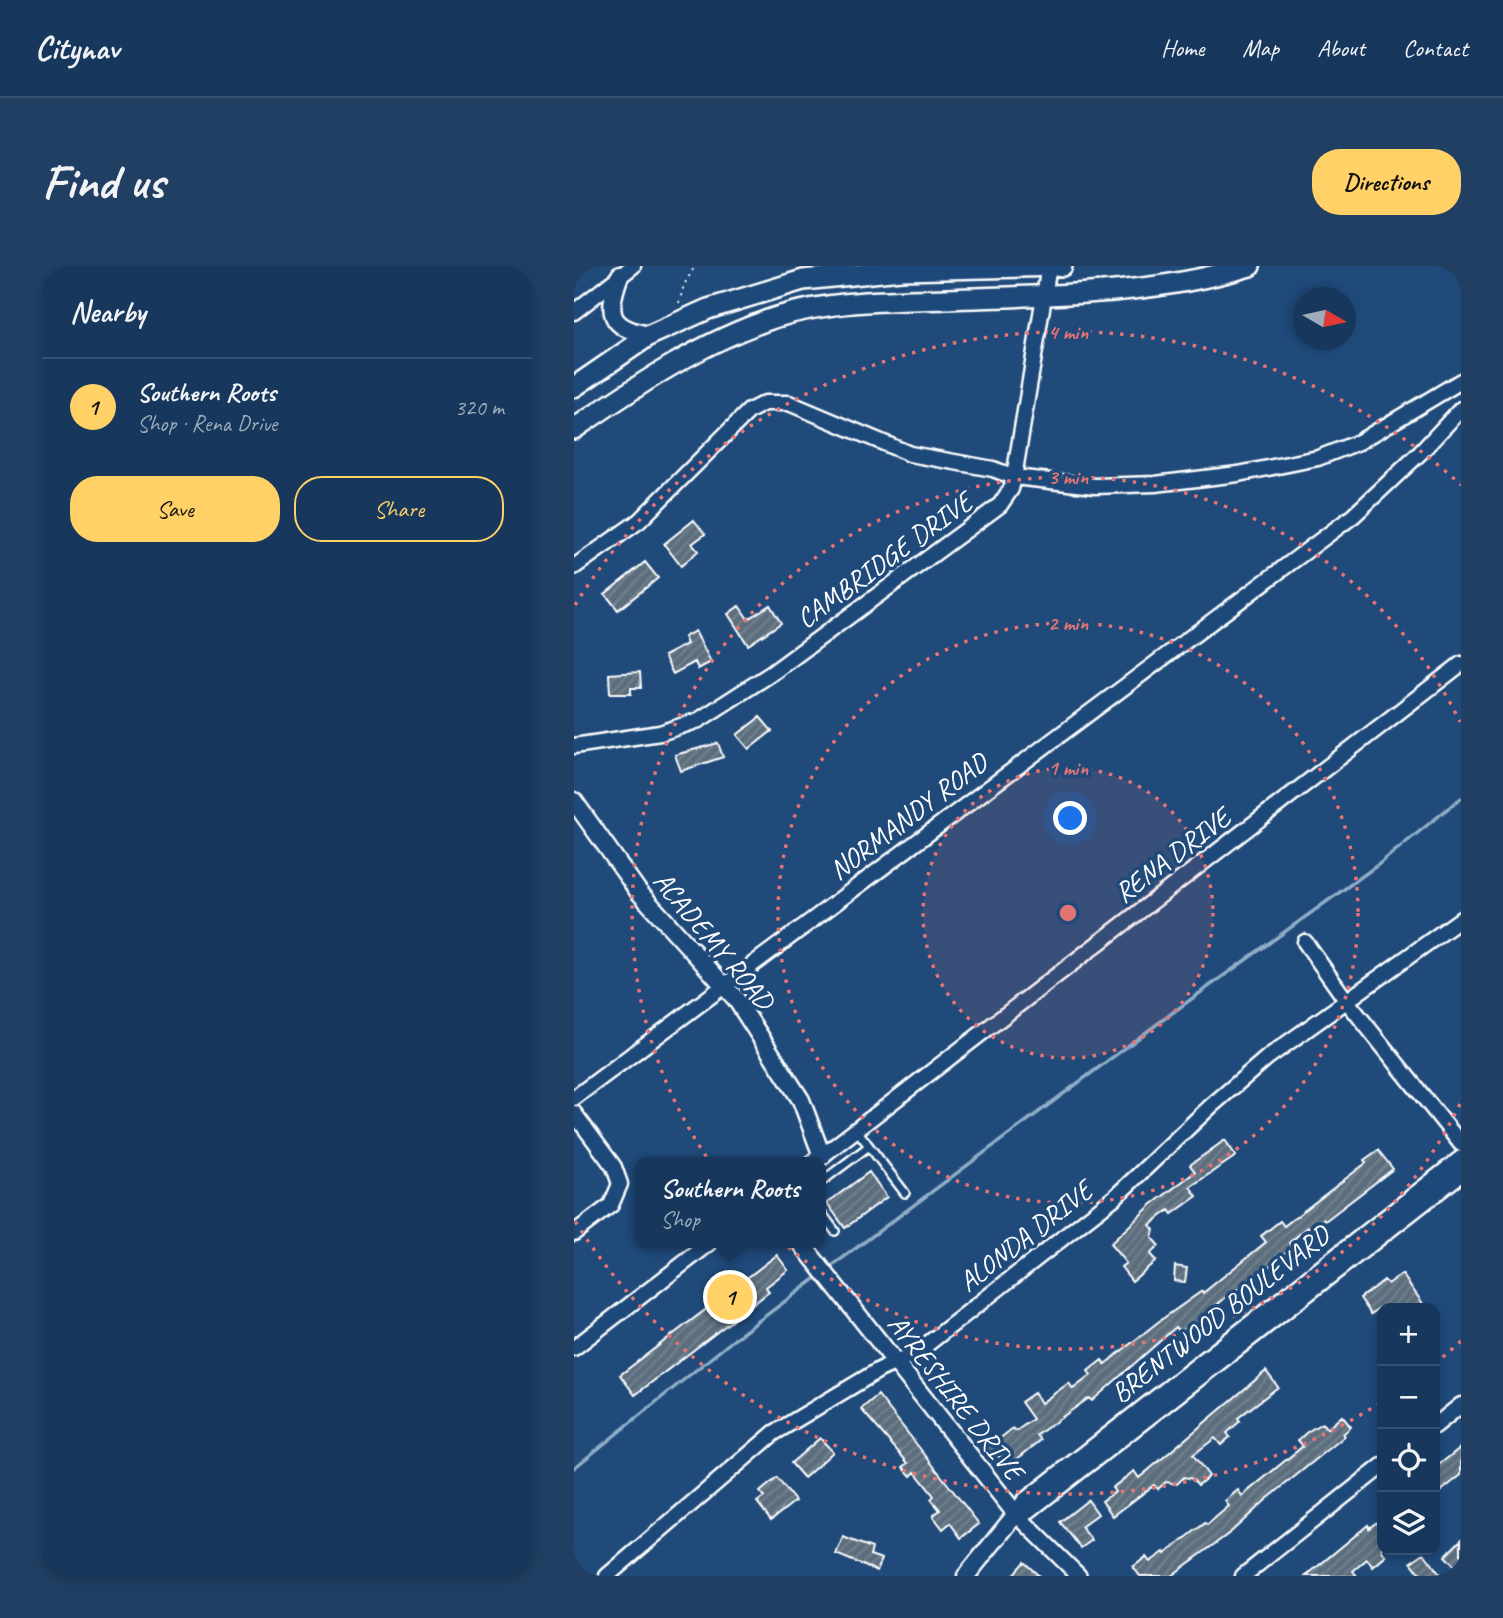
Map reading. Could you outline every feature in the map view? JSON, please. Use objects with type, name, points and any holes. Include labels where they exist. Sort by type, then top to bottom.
[{"type":"main road","points":[[574,387],[650,335],[708,309],[803,280],[845,274],[963,266],[1062,266]]},
{"type":"main road","points":[[574,429],[658,371],[715,341],[778,317],[869,301],[1043,295],[1181,285],[1250,266]]},
{"type":"street","name":"CAMBRIDGE DRIVE","points":[[574,746],[660,733],[699,720],[772,673],[1000,505],[1011,489],[1014,477],[1049,266]]},
{"type":"street","points":[[627,271],[611,299],[612,312],[618,324],[628,331],[650,335]]},
{"type":"street","points":[[574,312],[627,271]]},
{"type":"street","points":[[574,567],[639,521],[749,411],[765,403],[789,403],[910,454],[993,469],[1014,477],[1095,486],[1155,484],[1238,474],[1318,458],[1370,436],[1461,381]]},
{"type":"street","name":"NORMANDY ROAD","points":[[574,1098],[1353,516],[1420,453],[1461,408]]},
{"type":"street","name":"RENA DRIVE","points":[[821,1157],[1461,664]]},
{"type":"street","name":"ACADEMY ROAD","points":[[574,801],[638,891],[724,984],[801,1100],[817,1157]]},
{"type":"street","name":"ALONDA DRIVE","points":[[607,1576],[774,1433],[799,1416],[916,1353],[1115,1197],[1211,1106],[1268,1057],[1461,919]]},
{"type":"street","points":[[1305,942],[1346,1000],[1461,1144]]},
{"type":"street","points":[[574,1113],[614,1167],[620,1184],[611,1205],[574,1233]]},
{"type":"street","name":"BRENTWOOD BOULEVARD","points":[[966,1576],[1028,1498],[1461,1158]]},
{"type":"street","name":"BRENTWOOD BOULEVARD","points":[[1016,1514],[1030,1510],[1461,1174]]},
{"type":"street","points":[[574,1348],[704,1248]]},
{"type":"street","name":"AYRESHIRE DRIVE","points":[[805,1248],[1016,1514],[1079,1576]]},
{"type":"street","points":[[1440,1422],[1461,1405]]},
{"type":"street","points":[[1243,1576],[1377,1470]]},
{"type":"lane","points":[[856,1129],[905,1193]]},
{"type":"lane","points":[[826,1177],[869,1146]]},
{"type":"lane","points":[[826,1221],[835,1231]]},
{"type":"path","points":[[680,307],[678,302],[684,285],[695,266]]},
{"type":"building","points":[[694,520],[705,534],[692,544],[698,551],[681,566],[664,544]]},
{"type":"building","points":[[645,562],[658,578],[618,610],[605,594]]},
{"type":"building","points":[[770,605],[781,623],[748,645],[728,614],[739,606],[748,619]]},
{"type":"building","points":[[695,631],[711,662],[698,669],[695,662],[673,674],[664,656],[687,644],[684,637]]},
{"type":"building","points":[[640,672],[641,688],[631,688],[631,694],[610,694],[609,674]]},
{"type":"building","points":[[760,717],[772,731],[749,749],[737,735]]},
{"type":"building","points":[[718,743],[723,757],[681,771],[675,755]]},
{"type":"building","points":[[1225,1140],[1236,1156],[1190,1187],[1197,1196],[1172,1214],[1169,1210],[1150,1225],[1154,1230],[1152,1238],[1159,1246],[1150,1254],[1156,1261],[1132,1281],[1121,1267],[1126,1263],[1110,1244],[1151,1205],[1195,1172],[1190,1165]]},
{"type":"building","points":[[1378,1150],[1393,1169],[1325,1221],[1323,1219],[1310,1230],[1308,1227],[1289,1243],[1292,1247],[1194,1325],[1192,1323],[1180,1332],[1176,1327],[1092,1401],[1089,1398],[1037,1435],[1041,1440],[1007,1467],[998,1455],[994,1458],[983,1445],[994,1436],[998,1440],[1013,1428],[1016,1431],[1033,1419],[1021,1402],[1034,1393],[1041,1403],[1069,1383],[1073,1389],[1091,1375],[1088,1371],[1102,1360],[1105,1364],[1158,1322],[1202,1291],[1203,1293],[1266,1242],[1261,1236],[1280,1221],[1284,1226],[1366,1163],[1364,1160]]},
{"type":"building","points":[[869,1172],[887,1197],[845,1228],[827,1203]]},
{"type":"building","points":[[777,1255],[788,1270],[766,1287],[769,1292],[635,1395],[620,1375]]},
{"type":"building","points":[[1175,1266],[1187,1268],[1185,1282],[1174,1281]]},
{"type":"building","points":[[1402,1274],[1422,1303],[1377,1303],[1377,1310],[1371,1314],[1360,1298],[1384,1280],[1388,1284]]},
{"type":"building","points":[[1266,1371],[1278,1387],[1238,1418],[1240,1421],[1227,1433],[1230,1437],[1221,1445],[1215,1438],[1193,1455],[1209,1476],[1198,1485],[1193,1479],[1184,1477],[1177,1484],[1166,1482],[1158,1489],[1154,1485],[1113,1516],[1102,1501],[1115,1492],[1112,1488],[1134,1471],[1139,1478]]},
{"type":"building","points":[[878,1395],[979,1524],[961,1538],[950,1523],[943,1529],[933,1516],[940,1510],[931,1499],[934,1496],[915,1472],[911,1476],[903,1467],[908,1463],[861,1409]]},
{"type":"building","points":[[1342,1416],[1351,1427],[1343,1434],[1345,1436],[1231,1532],[1171,1576],[1140,1576],[1133,1567],[1146,1557],[1150,1562],[1164,1552],[1165,1554],[1205,1523],[1207,1525],[1229,1506],[1225,1501],[1238,1490],[1242,1496],[1303,1446],[1298,1440],[1307,1432],[1322,1423],[1327,1429]]},
{"type":"building","points":[[820,1438],[833,1452],[804,1478],[791,1463]]},
{"type":"building","points":[[1461,1447],[1461,1475],[1440,1492],[1440,1464]]},
{"type":"building","points":[[777,1478],[795,1501],[771,1520],[757,1502],[764,1497],[760,1492]]},
{"type":"building","points":[[1088,1500],[1098,1514],[1081,1527],[1092,1540],[1081,1548],[1060,1522]]},
{"type":"building","points":[[1377,1522],[1377,1555],[1386,1556],[1373,1567],[1367,1559],[1353,1571],[1357,1576],[1306,1576],[1368,1525],[1369,1528]]},
{"type":"building","points":[[843,1537],[872,1548],[870,1555],[882,1559],[877,1571],[836,1554]]},
{"type":"building","points":[[1461,1540],[1461,1573],[1445,1556]]},
{"type":"building","points":[[1425,1555],[1441,1576],[1422,1576],[1411,1562]]},
{"type":"building","points":[[1024,1562],[1039,1576],[1012,1576]]},
{"type":"waterway","points":[[828,1269],[1172,1013],[1379,864],[1461,798]]},
{"type":"waterway","points":[[574,1468],[737,1337],[819,1276]]},
{"type":"place","name":"Southern Roots","points":[[730,1297]]}]
